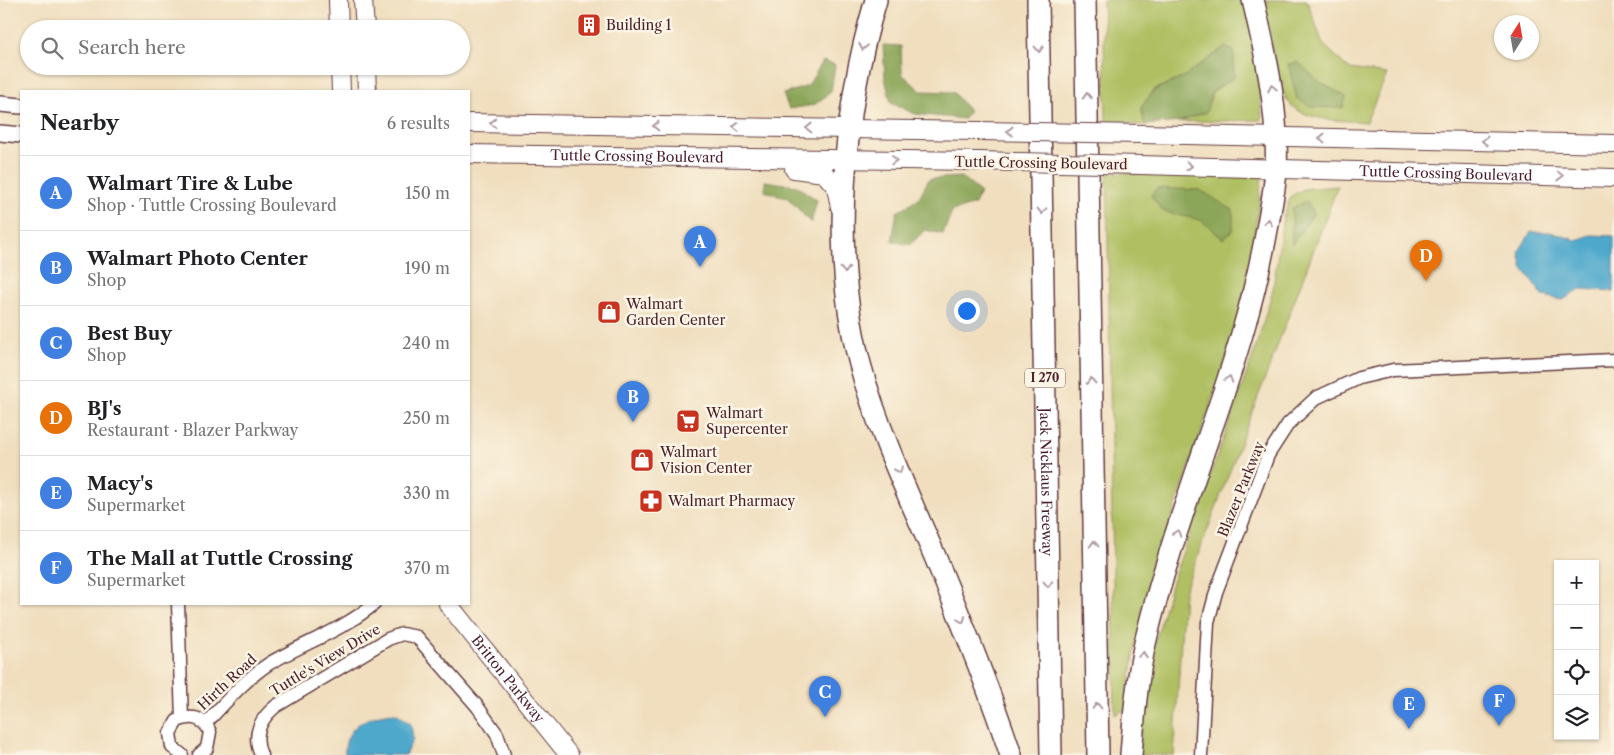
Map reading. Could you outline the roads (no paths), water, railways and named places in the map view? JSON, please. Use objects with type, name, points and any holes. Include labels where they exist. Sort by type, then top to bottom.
[{"type":"highway","points":[[876,0],[866,34],[846,159],[843,221],[846,292],[860,363],[881,425],[960,617],[1012,755]]},
{"type":"highway","name":"Jack Nicklaus Freeway","points":[[1038,0],[1051,755]]},
{"type":"highway","points":[[1085,0],[1098,755]]},
{"type":"highway","points":[[1131,755],[1135,702],[1146,641],[1162,579],[1229,381],[1263,254],[1276,169],[1275,137],[1273,98],[1253,0]]},
{"type":"main road","points":[[338,0],[339,20]]},
{"type":"main road","points":[[363,0],[364,20]]},
{"type":"main road","points":[[340,75],[341,90]]},
{"type":"main road","points":[[366,75],[367,90]]},
{"type":"main road","points":[[470,123],[1614,144]]},
{"type":"main road","name":"Tuttle Crossing Boulevard","points":[[470,154],[978,161],[1614,178]]},
{"type":"main road","points":[[718,158],[736,166],[813,170],[824,173],[836,187],[843,221]]},
{"type":"main road","name":"Britton Parkway","points":[[449,605],[569,755]]},
{"type":"street","points":[[0,104],[20,106]]},
{"type":"street","points":[[0,133],[20,136]]},
{"type":"street","name":"Blazer Parkway","points":[[1201,755],[1208,622],[1216,592],[1268,455],[1288,424],[1316,398],[1359,378],[1393,370],[1614,360]]},
{"type":"street","name":"Hirth Road","points":[[178,605],[182,719]]},
{"type":"street","name":"Hirth Road","points":[[205,724],[242,686],[269,664],[359,616],[373,605]]},
{"type":"street","name":"Tuttle's View Drive","points":[[262,755],[257,746],[257,730],[264,716],[276,706],[388,639],[402,634],[417,637],[466,692],[497,734],[504,755]]},
{"type":"street","points":[[182,755],[172,747],[170,740],[173,727],[182,719],[192,717],[205,724],[210,732],[210,742],[199,755]]},
{"type":"water","points":[[1531,232],[1550,232],[1576,240],[1591,235],[1614,236],[1614,291],[1580,289],[1563,300],[1543,296],[1522,267],[1519,251]]},
{"type":"water","points":[[396,713],[411,724],[413,739],[405,755],[345,755],[348,736],[360,723],[377,716]]},
{"type":"place","name":"Building 1","points":[[589,25]]},
{"type":"place","name":"Walmart Tire & Lube","points":[[700,267]]},
{"type":"place","name":"BJ's","points":[[1426,281]]},
{"type":"place","name":"Walmart Garden Center","points":[[609,312]]},
{"type":"place","name":"Walmart Supercenter","points":[[688,421]]},
{"type":"place","name":"Walmart Photo Center","points":[[633,422]]},
{"type":"place","name":"Walmart Vision Center","points":[[642,460]]},
{"type":"place","name":"Walmart Pharmacy","points":[[651,501]]},
{"type":"place","name":"Best Buy","points":[[825,717]]},
{"type":"place","name":"The Mall at Tuttle Crossing","points":[[1499,726]]},
{"type":"place","name":"Macy's","points":[[1409,729]]}]
